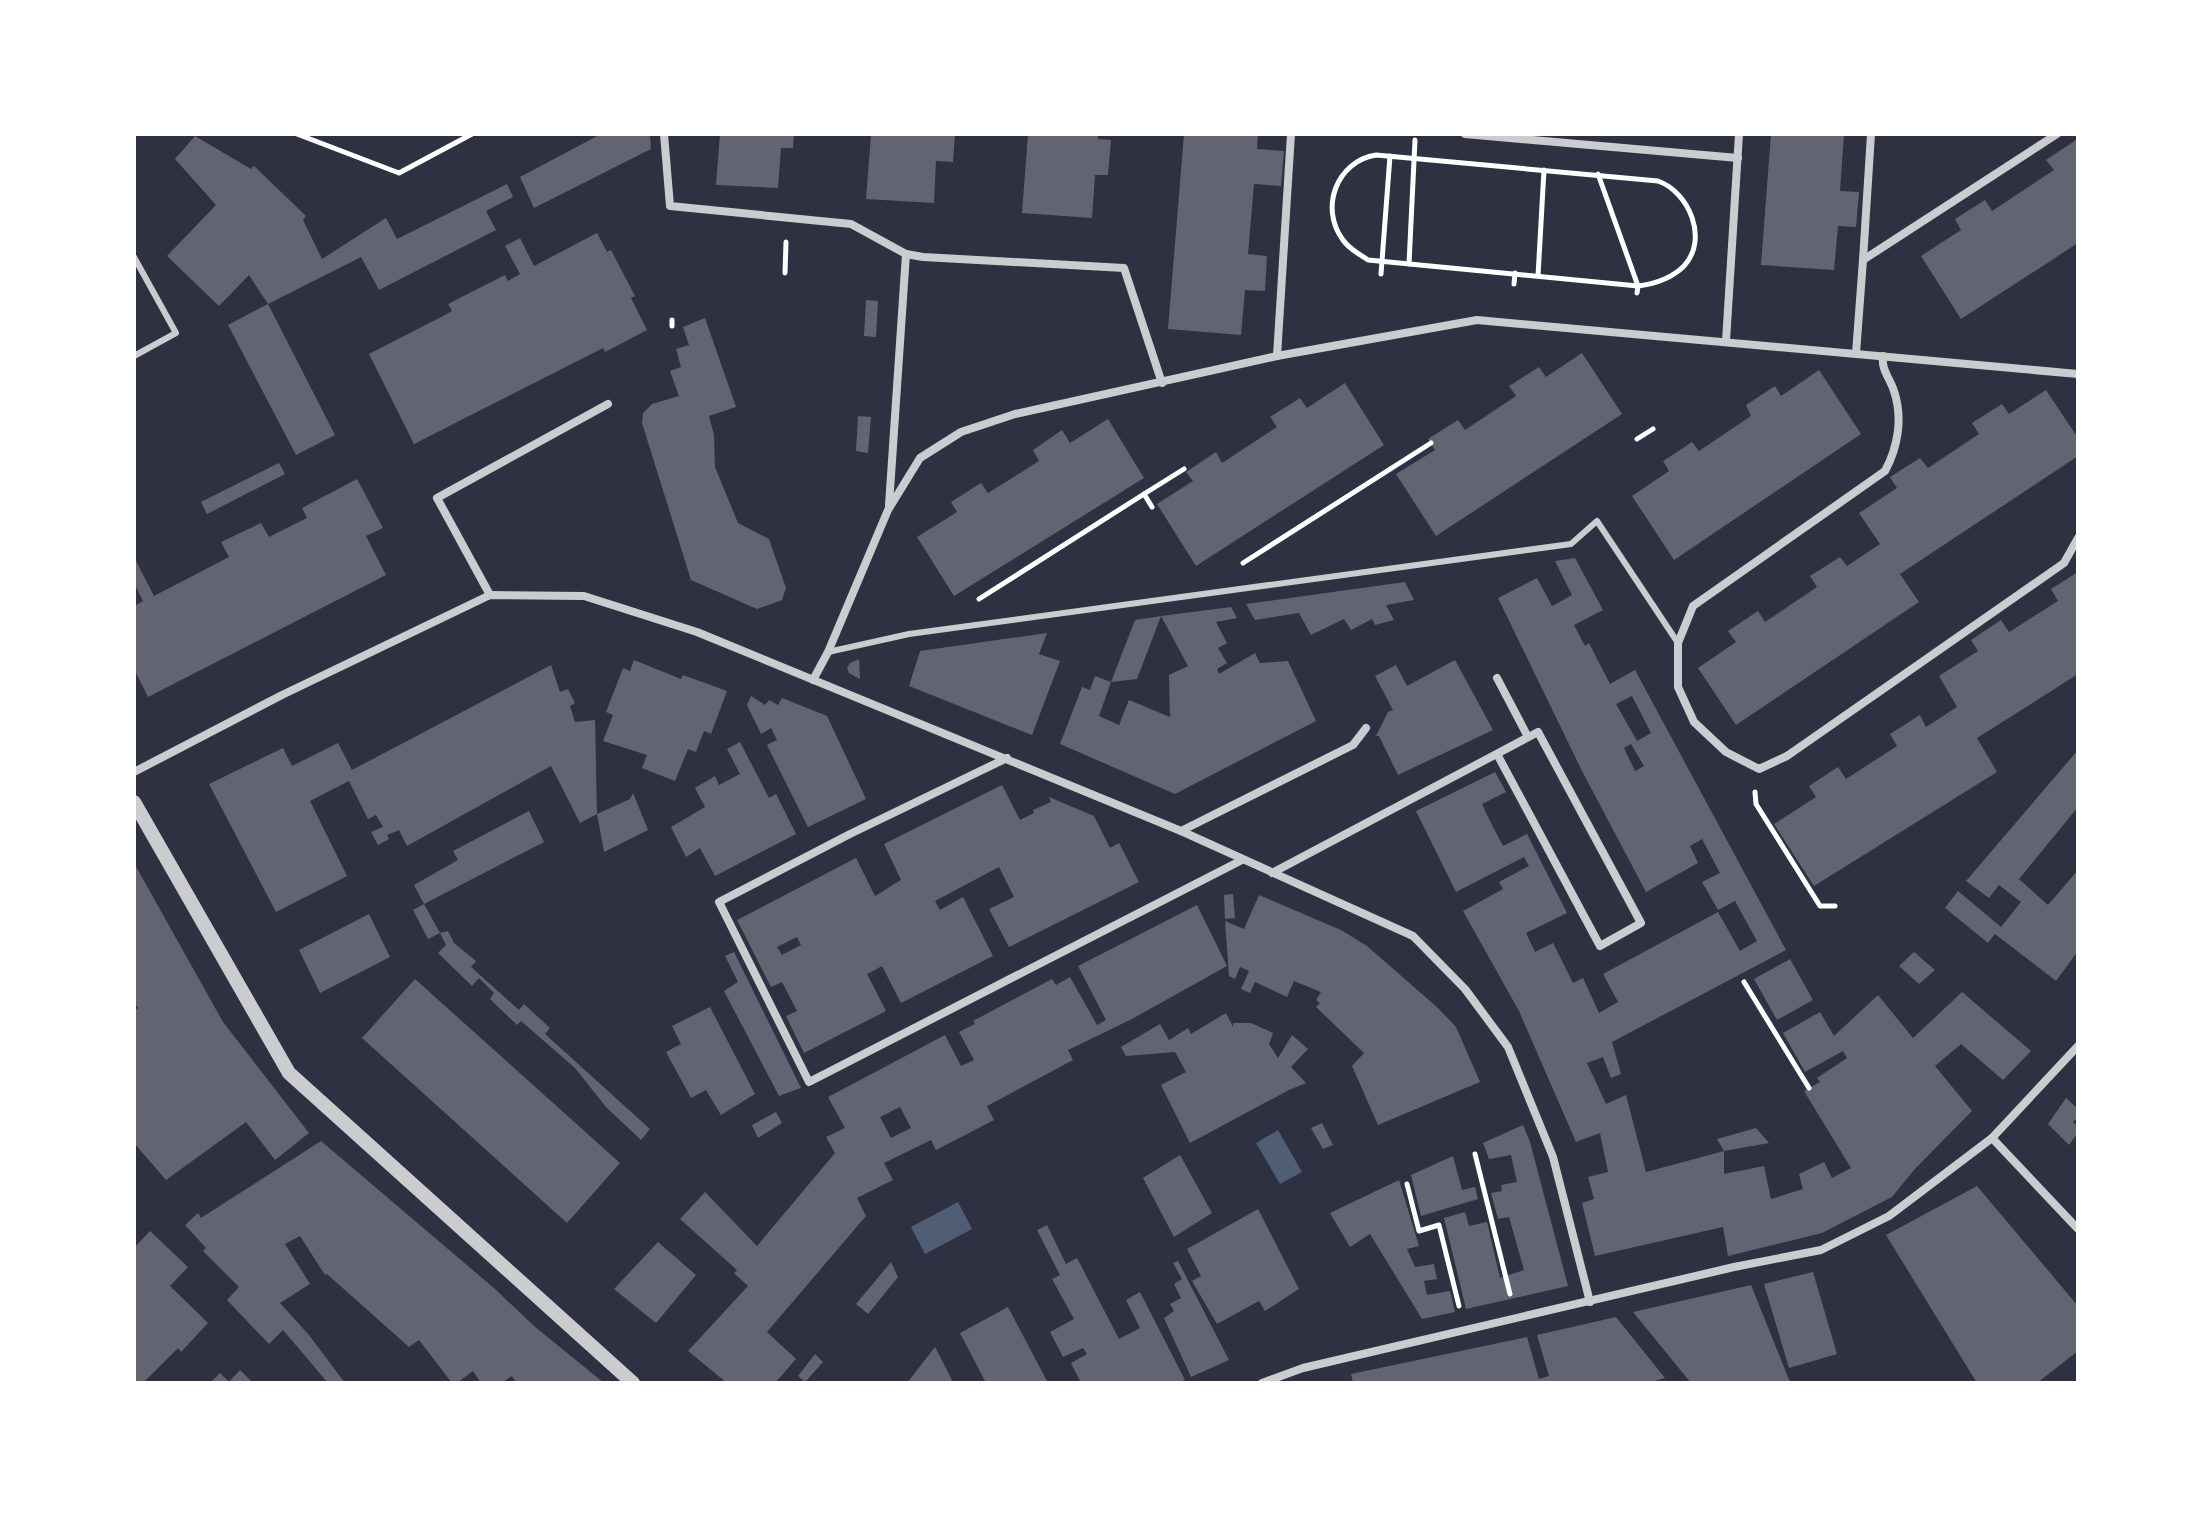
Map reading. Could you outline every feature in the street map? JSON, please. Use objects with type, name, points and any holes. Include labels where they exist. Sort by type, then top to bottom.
[{"type":"street","points":[[664,134],[670,206],[851,224],[906,254],[1124,268],[1162,383]]},
{"type":"street","points":[[1277,356],[1291,134]]},
{"type":"street","points":[[1465,134],[1738,158]]},
{"type":"street","points":[[1726,341],[1739,134]]},
{"type":"street","points":[[1856,353],[1871,134]]},
{"type":"street","points":[[1863,260],[2057,134]]},
{"type":"street","points":[[888,510],[906,254]]},
{"type":"street","points":[[813,680],[828,652],[888,510],[920,458],[961,432],[1015,414],[1277,356],[1477,320],[2078,374]]},
{"type":"street","points":[[1883,356],[1881,364],[1895,392],[1899,432],[1895,453],[1885,471],[1693,606],[1678,643],[1678,687],[1694,722],[1726,752],[1759,769],[1787,756],[2064,563],[2078,538]]},
{"type":"street","points":[[490,595],[437,498],[608,404]]},
{"type":"street","points":[[134,772],[282,695],[490,595],[596,598],[697,632],[1181,831],[1413,936],[1465,989],[1508,1047],[1553,1157],[1590,1302]]},
{"type":"street","points":[[1497,678],[1528,737]]},
{"type":"street","points":[[1181,831],[1353,745],[1366,728]]},
{"type":"street","points":[[1272,873],[1538,732],[1641,923],[1600,946],[1497,754]]},
{"type":"street","points":[[1007,758],[719,902],[809,1082],[1242,860]]},
{"type":"street","points":[[134,802],[289,1073],[633,1383]]},
{"type":"street","points":[[1262,1383],[1303,1368],[1734,1267],[1821,1250],[1889,1216],[1992,1138],[2078,1046]]},
{"type":"street","points":[[1992,1138],[2078,1229]]},
{"type":"lane","points":[[134,257],[176,333],[134,356]]},
{"type":"lane","points":[[828,652],[909,634],[1571,544],[1597,521],[1678,643]]},
{"type":"path","points":[[297,134],[399,173],[472,134]]},
{"type":"path","points":[[1409,264],[1415,140]]},
{"type":"path","points":[[1381,274],[1390,156]]},
{"type":"path","points":[[1364,157],[1414,159],[1658,181],[1680,194],[1691,214],[1693,247],[1684,266],[1660,282],[1638,286],[1368,260],[1348,247],[1337,231],[1332,211],[1338,181],[1353,163],[1364,157]]},
{"type":"path","points":[[1599,166],[1598,175],[1638,286],[1637,293]]},
{"type":"path","points":[[1538,276],[1544,170]]},
{"type":"path","points":[[785,273],[787,230]]},
{"type":"path","points":[[1514,284],[1515,273]]},
{"type":"path","points":[[1637,439],[1653,429]]},
{"type":"path","points":[[1193,595],[1431,443]]},
{"type":"path","points":[[978,599],[1184,469]]},
{"type":"path","points":[[1144,494],[1152,507]]},
{"type":"path","points":[[1759,769],[1756,804],[1820,906],[1835,906]]},
{"type":"path","points":[[1744,982],[1809,1088]]},
{"type":"path","points":[[1475,1154],[1516,1318]]},
{"type":"path","points":[[1407,1184],[1419,1231],[1439,1225],[1465,1330]]},
{"type":"water","points":[[1278,1130],[1302,1172],[1280,1184],[1256,1143]]},
{"type":"water","points":[[958,1202],[972,1229],[925,1254],[911,1227]]},
{"type":"building","points":[[601,134],[650,134],[651,149],[534,208],[520,177]]},
{"type":"building","points":[[720,134],[794,134],[793,148],[781,148],[778,188],[716,185]]},
{"type":"building","points":[[871,134],[955,134],[953,162],[936,161],[934,203],[866,199]]},
{"type":"building","points":[[1028,134],[1098,134],[1098,139],[1111,140],[1108,175],[1095,175],[1092,218],[1022,213]]},
{"type":"building","points":[[1184,134],[1258,134],[1257,149],[1284,151],[1281,186],[1254,184],[1248,254],[1267,256],[1265,291],[1245,290],[1241,335],[1168,329]]},
{"type":"building","points":[[1771,134],[1844,134],[1840,191],[1859,192],[1856,227],[1838,226],[1834,270],[1761,265]]},
{"type":"building","points":[[195,136],[251,169],[254,166],[306,216],[303,220],[322,259],[386,218],[397,239],[507,184],[513,197],[486,211],[496,230],[379,290],[361,257],[268,304],[249,275],[219,306],[167,256],[216,205],[175,159]]},
{"type":"building","points":[[2076,140],[2078,243],[1961,319],[1921,256],[1961,230],[1955,219],[1985,200],[1992,211],[2054,170],[2046,160]]},
{"type":"building","points":[[597,233],[607,252],[611,250],[635,296],[631,298],[647,330],[605,352],[603,348],[414,444],[369,354],[452,311],[448,304],[505,275],[508,281],[520,274],[505,246],[520,238],[534,266]]},
{"type":"building","points":[[866,300],[878,301],[876,337],[864,336]]},
{"type":"building","points":[[268,304],[335,435],[296,455],[228,325]]},
{"type":"building","points":[[705,318],[736,407],[709,416],[714,435],[715,467],[738,523],[769,539],[786,588],[782,600],[757,609],[691,580],[642,423],[643,413],[652,404],[679,396],[670,371],[681,367],[676,349],[689,345],[683,327]]},
{"type":"building","points":[[1582,353],[1622,414],[1436,536],[1396,474],[1435,450],[1428,439],[1458,420],[1465,430],[1516,396],[1509,386],[1539,367],[1546,377]]},
{"type":"building","points":[[1819,370],[1861,434],[1674,560],[1632,496],[1669,471],[1663,461],[1692,442],[1699,451],[1751,416],[1746,405],[1775,386],[1781,396]]},
{"type":"building","points":[[1345,383],[1384,445],[1196,566],[1157,504],[1193,481],[1186,472],[1216,452],[1222,463],[1277,427],[1270,417],[1300,398],[1307,408]]},
{"type":"building","points":[[2046,390],[2078,438],[2078,456],[1900,574],[1919,602],[1736,725],[1698,668],[1736,642],[1728,631],[1758,611],[1765,622],[1817,587],[1810,576],[1840,557],[1847,566],[1880,544],[1859,513],[1897,488],[1890,477],[1920,458],[1928,468],[1979,434],[1972,423],[2002,404],[2009,414]]},
{"type":"building","points":[[858,416],[871,417],[868,453],[856,451]]},
{"type":"building","points":[[1108,419],[1144,478],[954,596],[917,537],[957,512],[951,502],[981,483],[988,493],[1039,461],[1033,450],[1062,430],[1070,443]]},
{"type":"building","points":[[279,463],[285,474],[207,514],[201,502]]},
{"type":"building","points":[[357,479],[383,528],[366,536],[386,575],[148,697],[134,669],[134,606],[143,601],[134,583],[134,557],[154,596],[229,557],[221,542],[261,523],[269,537],[307,518],[302,508]]},
{"type":"building","points":[[1575,558],[1603,610],[1574,625],[1585,646],[1589,643],[1610,684],[1635,670],[1786,950],[1612,1042],[1621,1074],[1611,1078],[1603,1057],[1587,1063],[1606,1104],[1626,1095],[1646,1172],[1724,1151],[1724,1174],[1764,1166],[1771,1199],[1803,1189],[1799,1174],[1824,1162],[1832,1178],[1851,1168],[1804,1091],[1820,1082],[1817,1078],[1847,1058],[1843,1051],[1805,1072],[1783,1033],[1820,1012],[1834,1036],[1878,995],[1913,1038],[1962,992],[2031,1051],[2003,1080],[1961,1044],[1935,1066],[1972,1111],[1892,1197],[1822,1233],[1728,1256],[1723,1227],[1595,1256],[1582,1203],[1594,1199],[1588,1177],[1608,1172],[1600,1133],[1576,1142],[1519,1011],[1463,911],[1503,889],[1499,882],[1529,866],[1524,857],[1456,892],[1416,811],[1495,772],[1506,792],[1482,804],[1487,815],[1503,846],[1527,834],[1567,913],[1526,933],[1535,952],[1553,943],[1573,983],[1583,978],[1599,1013],[1618,1002],[1603,974],[1718,912],[1740,951],[1757,941],[1735,901],[1718,910],[1702,882],[1720,873],[1702,839],[1690,846],[1698,863],[1646,892],[1582,771],[1498,598],[1537,578],[1552,606],[1572,595],[1555,561]],"holes":[[[1632,696],[1651,733],[1637,741],[1616,704]],[[1631,744],[1644,766],[1635,771],[1624,748]]]},
{"type":"building","points":[[2078,572],[2078,674],[1977,738],[1997,772],[1814,886],[1774,824],[1816,797],[1809,786],[1838,767],[1846,779],[1897,746],[1890,734],[1920,715],[1926,727],[1957,707],[1939,676],[1978,651],[1971,640],[2001,620],[2009,632],[2058,601],[2051,589]]},
{"type":"building","points":[[1405,582],[1414,600],[1386,605],[1394,620],[1375,625],[1372,619],[1351,630],[1344,619],[1311,635],[1299,613],[1255,620],[1246,604]]},
{"type":"building","points":[[1231,607],[1237,618],[1216,622],[1227,643],[1218,648],[1227,663],[1217,669],[1219,674],[1255,653],[1260,663],[1288,661],[1316,721],[1175,794],[1060,744],[1082,687],[1090,690],[1095,676],[1111,682],[1099,716],[1119,725],[1129,700],[1170,717],[1169,675],[1188,666],[1161,616]]},
{"type":"building","points":[[1161,616],[1137,679],[1111,682],[1135,620]]},
{"type":"building","points":[[1047,633],[1039,654],[1060,661],[1032,735],[909,686],[920,651]]},
{"type":"building","points":[[859,659],[860,679],[849,673],[847,668]]},
{"type":"building","points":[[634,660],[681,679],[683,675],[727,691],[711,734],[704,731],[696,752],[688,749],[675,781],[642,768],[647,755],[603,741],[613,715],[606,712],[623,668],[630,671]]},
{"type":"building","points":[[1455,660],[1493,730],[1398,775],[1379,736],[1376,736],[1388,712],[1393,710],[1375,676],[1396,665],[1407,686]]},
{"type":"building","points":[[551,665],[560,692],[568,689],[575,703],[570,706],[575,722],[595,720],[597,814],[580,823],[551,766],[407,846],[399,830],[387,835],[389,839],[378,845],[371,832],[383,827],[376,815],[368,819],[349,781],[310,801],[347,876],[276,912],[209,784],[283,748],[292,766],[338,743],[352,770]]},
{"type":"building","points":[[751,696],[765,705],[769,700],[778,705],[782,698],[827,716],[866,799],[808,827],[767,745],[777,740],[771,728],[761,734],[747,705]]},
{"type":"building","points":[[740,742],[769,798],[776,794],[796,834],[715,876],[700,848],[686,857],[671,827],[705,807],[695,788],[715,776],[719,785],[740,774],[727,749]]},
{"type":"building","points":[[2078,750],[2078,807],[2019,879],[2048,905],[2078,870],[2078,951],[2056,981],[1995,934],[1988,943],[1945,908],[1958,891],[2001,927],[2021,902],[1999,885],[1989,898],[1966,881]]},
{"type":"building","points":[[1002,785],[1020,820],[1051,802],[1049,797],[1094,816],[1110,848],[1119,843],[1139,882],[1009,947],[989,909],[1014,897],[999,867],[935,901],[940,910],[963,897],[993,956],[901,1003],[882,966],[867,974],[886,1011],[804,1053],[786,1016],[797,1011],[782,982],[771,987],[737,920],[856,858],[875,896],[901,880],[884,844]],"holes":[[[797,937],[801,945],[782,955],[777,947]]]},
{"type":"building","points":[[633,793],[648,830],[604,852],[597,814],[630,799]]},
{"type":"building","points":[[529,811],[544,842],[424,904],[414,885],[458,860],[453,851]]},
{"type":"building","points":[[134,863],[223,1022],[309,1133],[275,1160],[246,1122],[166,1180],[134,1143],[134,1010],[138,1008],[134,1002]]},
{"type":"building","points":[[1233,894],[1235,918],[1225,919],[1224,895]]},
{"type":"building","points":[[1259,895],[1341,930],[1367,946],[1456,1027],[1480,1082],[1378,1125],[1352,1066],[1364,1053],[1316,1007],[1320,1003],[1316,1000],[1321,992],[1294,981],[1287,997],[1255,982],[1250,993],[1241,989],[1249,971],[1240,967],[1235,979],[1229,976],[1225,921],[1244,929]]},
{"type":"building","points":[[424,904],[440,933],[428,939],[413,910]]},
{"type":"building","points":[[1197,905],[1227,966],[1132,1019],[1068,1050],[1073,1060],[987,1106],[994,1120],[936,1150],[931,1140],[884,1163],[893,1180],[857,1198],[866,1216],[767,1332],[796,1359],[775,1383],[727,1383],[688,1351],[748,1286],[734,1273],[737,1270],[680,1219],[705,1192],[757,1246],[835,1153],[826,1137],[845,1128],[828,1097],[945,1035],[961,1066],[974,1060],[959,1032],[975,1024],[973,1021],[1052,979],[1056,985],[1070,977],[1097,1025],[1106,1020],[1078,966]],"holes":[[[900,1107],[911,1128],[891,1138],[880,1117]]]},
{"type":"building","points":[[369,914],[390,957],[320,993],[299,950]]},
{"type":"building","points":[[448,931],[454,943],[476,961],[471,967],[519,1010],[524,1004],[550,1028],[545,1034],[650,1129],[641,1140],[606,1107],[575,1068],[521,1021],[517,1025],[490,999],[494,993],[479,978],[472,986],[438,953],[446,945],[440,933]]},
{"type":"building","points":[[734,952],[801,1088],[779,1096],[724,991],[738,982],[725,956]]},
{"type":"building","points":[[1914,952],[1935,970],[1919,984],[1899,966]]},
{"type":"building","points":[[1790,959],[1813,1000],[1777,1020],[1754,979]]},
{"type":"building","points":[[415,979],[620,1163],[567,1223],[362,1038]]},
{"type":"building","points":[[710,1007],[755,1094],[721,1115],[706,1090],[691,1098],[666,1052],[681,1044],[672,1026]]},
{"type":"building","points":[[1226,1013],[1233,1027],[1233,1023],[1251,1023],[1273,1033],[1269,1044],[1278,1058],[1292,1035],[1308,1049],[1291,1067],[1306,1083],[1190,1143],[1161,1085],[1186,1072],[1175,1052],[1126,1056],[1121,1047],[1160,1024],[1169,1040],[1188,1028],[1191,1034]]},
{"type":"building","points":[[2066,1098],[2078,1109],[2078,1117],[2073,1122],[2078,1132],[2069,1145],[2048,1124]]},
{"type":"building","points":[[776,1112],[782,1123],[758,1138],[752,1125]]},
{"type":"building","points":[[1322,1123],[1333,1145],[1323,1149],[1311,1128]]},
{"type":"building","points":[[1523,1125],[1568,1286],[1466,1309],[1444,1218],[1465,1212],[1469,1226],[1487,1222],[1500,1278],[1524,1270],[1509,1217],[1498,1219],[1491,1193],[1502,1191],[1501,1185],[1517,1182],[1511,1155],[1489,1159],[1483,1143]]},
{"type":"building","points":[[1756,1128],[1769,1143],[1724,1151],[1717,1139]]},
{"type":"building","points":[[321,1141],[604,1383],[516,1383],[512,1376],[501,1383],[481,1383],[473,1371],[457,1383],[452,1383],[419,1340],[409,1347],[325,1275],[300,1236],[285,1244],[310,1284],[280,1303],[345,1383],[328,1383],[283,1330],[269,1344],[227,1300],[239,1287],[203,1251],[206,1248],[185,1225],[198,1213],[201,1218]]},
{"type":"building","points":[[1180,1155],[1212,1213],[1174,1237],[1143,1178]]},
{"type":"building","points":[[1453,1156],[1462,1190],[1475,1187],[1478,1199],[1421,1216],[1411,1175]]},
{"type":"building","points":[[1399,1180],[1419,1246],[1407,1249],[1415,1267],[1434,1264],[1437,1279],[1424,1281],[1427,1295],[1450,1291],[1455,1312],[1422,1319],[1370,1234],[1350,1247],[1330,1213]]},
{"type":"building","points":[[1977,1186],[2078,1306],[2078,1351],[2037,1383],[1977,1383],[1886,1235]]},
{"type":"building","points":[[1258,1209],[1299,1289],[1265,1311],[1259,1301],[1217,1324],[1192,1281],[1201,1276],[1187,1249]]},
{"type":"building","points":[[1047,1225],[1066,1264],[1077,1258],[1119,1339],[1140,1328],[1126,1300],[1140,1292],[1185,1380],[1177,1383],[1081,1383],[1071,1363],[1087,1354],[1083,1348],[1063,1357],[1050,1332],[1074,1319],[1052,1279],[1060,1275],[1037,1230]]},
{"type":"building","points":[[150,1231],[188,1267],[170,1286],[208,1323],[181,1352],[178,1348],[143,1383],[134,1383],[134,1248]]},
{"type":"building","points":[[658,1242],[696,1275],[656,1323],[614,1289]]},
{"type":"building","points":[[1178,1261],[1229,1360],[1191,1377],[1164,1318],[1174,1311],[1170,1304],[1181,1298],[1174,1284],[1182,1279],[1173,1263]]},
{"type":"building","points":[[891,1262],[898,1277],[868,1314],[856,1304]]},
{"type":"building","points":[[1813,1272],[1837,1354],[1789,1368],[1764,1284]]},
{"type":"building","points":[[1751,1285],[1790,1382],[1691,1383],[1633,1312]]},
{"type":"building","points":[[1008,1307],[1048,1383],[986,1383],[960,1333]]},
{"type":"building","points":[[1616,1317],[1665,1378],[1648,1383],[1353,1383],[1351,1374],[1527,1337],[1539,1379],[1549,1376],[1537,1335]]},
{"type":"building","points":[[935,1347],[952,1380],[948,1383],[907,1383]]},
{"type":"building","points":[[815,1354],[823,1362],[805,1382],[798,1376]]},
{"type":"building","points":[[240,1370],[253,1383],[210,1383],[220,1373],[229,1382]]}]
